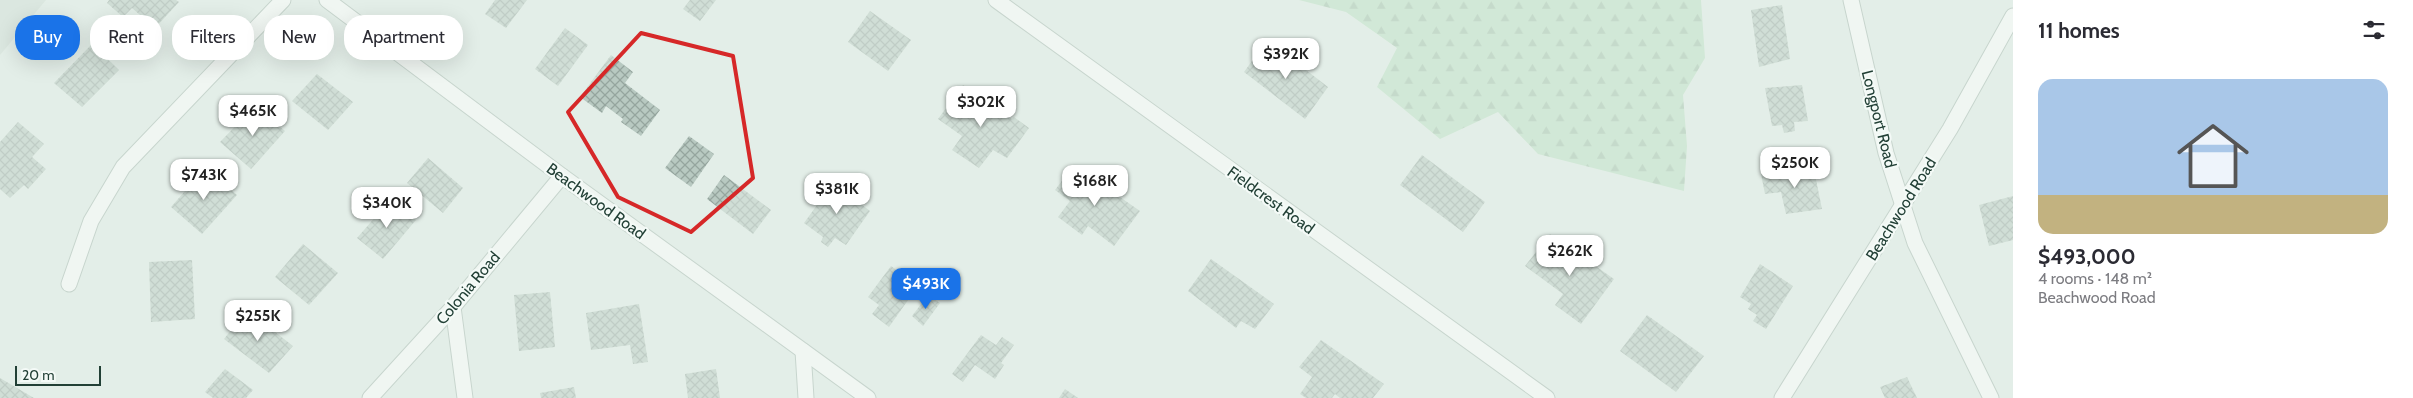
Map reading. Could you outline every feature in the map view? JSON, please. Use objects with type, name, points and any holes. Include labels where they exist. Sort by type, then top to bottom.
[{"type":"street","points":[[69,284],[91,221],[123,167],[283,0]]},
{"type":"street","name":"Beachwood Road","points":[[327,0],[562,176],[868,398]]},
{"type":"street","name":"Fieldcrest Road","points":[[996,0],[1547,398]]},
{"type":"street","name":"Longport Road","points":[[1851,0],[1886,153],[1915,243],[1991,398]]},
{"type":"street","name":"Beachwood Road","points":[[1782,398],[1950,130],[2013,16]]},
{"type":"street","name":"Colonia Road","points":[[370,398],[453,307],[562,176]]},
{"type":"street","points":[[453,307],[465,398]]},
{"type":"street","points":[[803,350],[806,398]]},
{"type":"highlighted area","points":[[641,33],[733,56],[753,178],[691,232],[618,197],[568,112]]},
{"type":"shaded area","points":[[0,0],[46,0],[33,15],[15,15],[15,37],[0,55]]},
{"type":"green space","points":[[1299,0],[1701,0],[1705,58],[1683,95],[1687,146],[1684,191],[1538,154],[1498,112],[1440,139],[1377,87],[1397,48],[1346,12]]},
{"type":"building","points":[[109,0],[176,0],[179,2],[162,20],[162,15],[140,15],[132,8],[125,15],[121,15],[107,3]]},
{"type":"building","points":[[495,0],[527,0],[506,28],[485,14]]},
{"type":"building","points":[[690,0],[716,0],[700,21],[683,9]]},
{"type":"building","points":[[1782,5],[1790,59],[1759,67],[1751,10]]},
{"type":"building","points":[[870,11],[911,40],[888,71],[848,42]]},
{"type":"building","points":[[565,28],[588,45],[558,86],[535,69]]},
{"type":"building","points":[[1267,40],[1328,87],[1305,119],[1244,72]]},
{"type":"building","points":[[90,46],[90,60],[109,60],[119,70],[82,107],[54,83],[76,60],[80,60],[80,56]]},
{"type":"building","points":[[611,55],[633,72],[625,83],[660,110],[641,136],[621,122],[623,119],[606,106],[602,113],[580,97]]},
{"type":"building","points":[[317,74],[353,102],[328,130],[292,101]]},
{"type":"building","points":[[963,85],[1012,119],[1014,117],[1029,128],[1007,158],[993,150],[979,168],[952,150],[962,136],[938,119]]},
{"type":"building","points":[[1802,85],[1808,121],[1794,122],[1795,131],[1784,133],[1782,125],[1772,126],[1765,88]]},
{"type":"building","points":[[255,106],[285,131],[251,169],[220,142]]},
{"type":"building","points":[[18,122],[44,144],[32,157],[46,169],[28,189],[24,185],[10,198],[0,189],[0,142]]},
{"type":"building","points":[[689,136],[714,154],[691,187],[665,168]]},
{"type":"building","points":[[1422,155],[1485,202],[1463,232],[1400,185]]},
{"type":"building","points":[[428,158],[463,188],[443,213],[407,183]]},
{"type":"building","points":[[1074,165],[1140,211],[1114,246],[1088,226],[1082,235],[1058,217],[1070,201],[1055,190]]},
{"type":"building","points":[[1813,165],[1822,209],[1786,214],[1781,192],[1765,194],[1761,174]]},
{"type":"building","points":[[206,167],[237,195],[202,234],[171,207]]},
{"type":"building","points":[[724,175],[771,210],[753,234],[707,199]]},
{"type":"building","points":[[835,180],[856,195],[853,198],[870,211],[846,245],[835,238],[828,247],[821,242],[823,237],[804,223]]},
{"type":"building","points":[[2013,196],[2013,240],[1989,246],[1979,205]]},
{"type":"building","points":[[391,199],[416,220],[383,259],[357,238]]},
{"type":"building","points":[[1550,234],[1614,279],[1581,324],[1555,305],[1563,294],[1525,266]]},
{"type":"building","points":[[303,244],[338,273],[309,305],[275,277]]},
{"type":"building","points":[[1211,259],[1274,304],[1255,329],[1241,321],[1236,328],[1188,291]]},
{"type":"building","points":[[192,260],[195,319],[151,322],[149,262]]},
{"type":"building","points":[[1760,264],[1793,286],[1766,329],[1753,321],[1757,315],[1748,309],[1751,304],[1740,297]]},
{"type":"building","points":[[891,266],[918,286],[889,327],[872,314],[879,305],[868,297]]},
{"type":"building","points":[[550,292],[555,347],[519,351],[514,295]]},
{"type":"building","points":[[928,295],[940,303],[923,326],[912,316]]},
{"type":"building","points":[[639,304],[648,362],[633,364],[630,345],[591,350],[586,313]]},
{"type":"building","points":[[247,310],[293,346],[269,373],[224,339]]},
{"type":"building","points":[[1647,315],[1704,356],[1676,392],[1620,351]]},
{"type":"building","points":[[981,335],[996,345],[1002,337],[1014,345],[1001,363],[1004,365],[995,379],[975,365],[963,382],[952,374]]},
{"type":"building","points":[[1321,340],[1384,384],[1373,398],[1340,398],[1335,394],[1332,398],[1306,398],[1300,394],[1312,377],[1299,367]]},
{"type":"building","points":[[225,369],[253,390],[246,398],[213,398],[205,392]]},
{"type":"building","points":[[716,369],[720,398],[688,398],[685,374]]},
{"type":"building","points":[[1907,377],[1917,398],[1885,398],[1880,387]]},
{"type":"building","points":[[0,378],[34,398],[0,398]]},
{"type":"building","points":[[574,387],[576,398],[541,398],[540,393]]},
{"type":"building","points":[[1065,389],[1078,398],[1059,398]]}]
